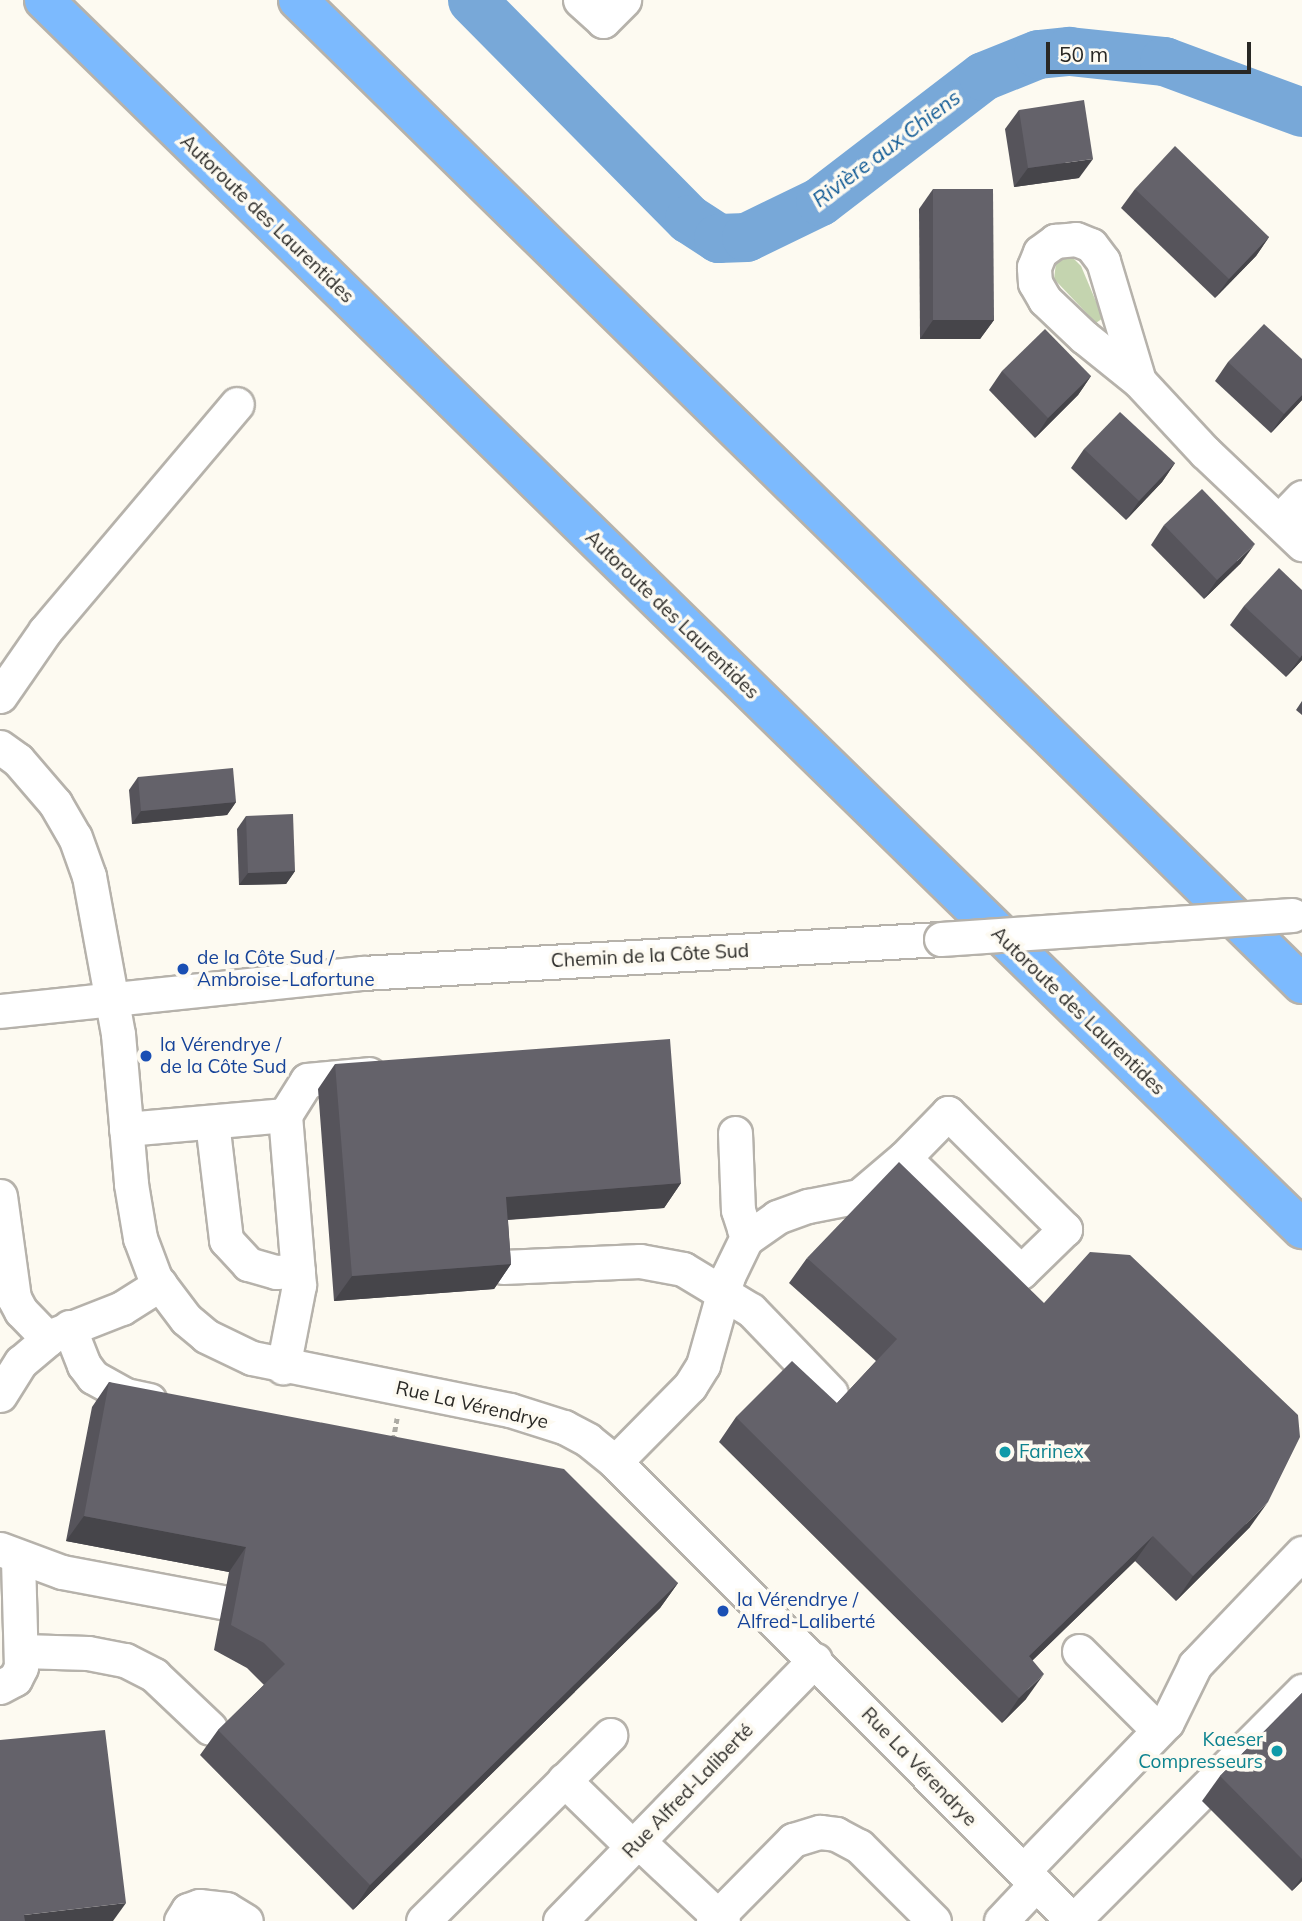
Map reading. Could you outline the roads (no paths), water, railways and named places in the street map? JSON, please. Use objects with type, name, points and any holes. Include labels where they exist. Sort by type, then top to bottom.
[{"type":"highway","name":"Autoroute des Laurentides","points":[[44,0],[1302,1229]]},
{"type":"highway","points":[[298,0],[1302,984]]},
{"type":"street","points":[[580,0],[603,21],[624,0]]},
{"type":"street","points":[[1139,381],[1205,452],[1302,544]]},
{"type":"street","points":[[0,696],[45,631],[237,404]]},
{"type":"street","points":[[1279,521],[1302,497]]},
{"type":"street","name":"Rue La Vérendrye","points":[[0,747],[43,787],[75,837],[94,900],[111,998],[140,1238],[160,1284],[186,1318],[206,1336],[228,1349],[283,1367],[538,1417],[588,1440],[615,1462],[815,1660],[1073,1921]]},
{"type":"street","name":"Chemin de la Côte Sud","points":[[0,1011],[375,973],[941,939],[1297,914]]},
{"type":"street","points":[[283,1367],[299,1284],[285,1115],[307,1080],[372,1074]]},
{"type":"street","points":[[615,1462],[690,1386],[711,1343],[737,1254],[750,1236],[777,1217],[808,1206],[859,1196],[904,1158],[948,1113],[1065,1229],[1021,1272],[904,1158]]},
{"type":"street","points":[[126,1129],[285,1115]]},
{"type":"street","points":[[212,1122],[226,1240],[248,1264],[276,1272],[298,1271]]},
{"type":"street","points":[[735,1133],[738,1210],[744,1229],[750,1236]]},
{"type":"street","points":[[0,1196],[14,1298],[21,1311],[59,1333],[84,1365],[107,1387],[125,1395],[177,1407]]},
{"type":"street","points":[[503,1267],[640,1261],[683,1269],[751,1310],[831,1393]]},
{"type":"street","points":[[0,1395],[21,1362],[59,1333],[122,1308],[160,1284]]},
{"type":"street","points":[[0,1687],[15,1679],[21,1667],[22,1651],[9,1553],[62,1572],[223,1602]]},
{"type":"street","points":[[1001,1921],[1029,1878],[1167,1722],[1195,1665],[1302,1553]]},
{"type":"street","points":[[22,1651],[76,1652],[125,1660],[154,1675],[210,1727]]},
{"type":"street","points":[[1079,1651],[1158,1730]]},
{"type":"street","name":"Rue Alfred-Laliberté","points":[[560,1921],[815,1660]]},
{"type":"street","points":[[1073,1921],[1302,1691]]},
{"type":"street","points":[[423,1921],[610,1735]]},
{"type":"street","points":[[564,1780],[718,1919],[793,1840],[820,1832],[836,1834],[859,1846],[933,1921]]},
{"type":"street","points":[[181,1921],[188,1910],[199,1906],[226,1909],[246,1921]]},
{"type":"waterway","name":"Rivière aux Chiens","points":[[472,0],[689,219],[718,238],[746,237],[820,201],[983,76],[1038,54],[1069,51],[1164,61],[1302,112]]},
{"type":"place","name":"de la Côte Sud / Ambroise-Lafortune","points":[[183,969]]},
{"type":"place","name":"la Vérendrye / de la Côte Sud","points":[[146,1056]]},
{"type":"place","name":"Farinex","points":[[1005,1452]]},
{"type":"place","name":"la Vérendrye / Alfred-Laliberté","points":[[723,1611]]},
{"type":"place","name":"Kaeser Compresseurs","points":[[1277,1751]]}]
